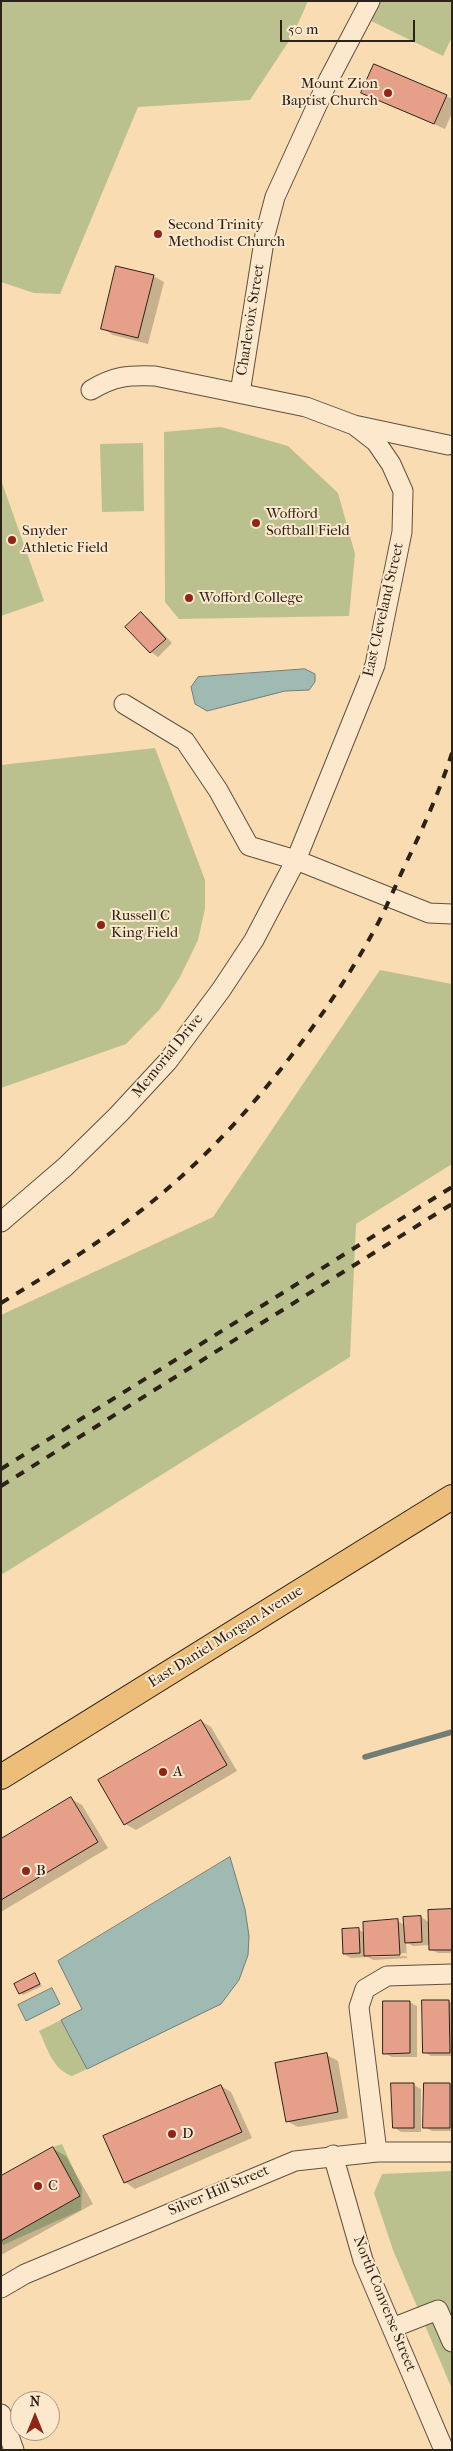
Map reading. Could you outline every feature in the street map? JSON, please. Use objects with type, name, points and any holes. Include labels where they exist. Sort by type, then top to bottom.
[{"type":"main road","name":"East Daniel Morgan Avenue","points":[[1,1777],[452,1497]]},
{"type":"street","name":"Charlevoix Street","points":[[240,393],[258,272],[274,197],[328,80],[370,1]]},
{"type":"street","name":"East Cleveland Street","points":[[91,390],[108,380],[130,375],[154,376],[306,407],[354,425],[448,445]]},
{"type":"street","name":"East Cleveland Street","points":[[296,860],[375,665],[402,532],[403,491],[391,464],[376,442],[354,425]]},
{"type":"street","points":[[124,704],[185,741],[218,790],[249,846],[296,860],[429,913],[452,914]]},
{"type":"street","name":"Memorial Drive","points":[[1,1222],[65,1167],[118,1115],[168,1061],[221,990],[254,940],[296,860]]},
{"type":"street","points":[[378,2152],[359,2007],[365,1990],[387,1976],[452,1974]]},
{"type":"street","name":"Silver Hill Street","points":[[1,2288],[25,2274],[295,2160],[378,2152],[452,2152]]},
{"type":"street","name":"North Converse Street","points":[[333,2155],[363,2260],[445,2450]]},
{"type":"street","points":[[392,2328],[438,2310],[452,2342]]},
{"type":"street","points":[[1,2414],[14,2450]]},
{"type":"street","points":[[445,2450],[452,2448]]},
{"type":"green space","points":[[1,1],[308,1],[293,35],[250,100],[138,107],[60,294],[34,293],[1,282]]},
{"type":"green space","points":[[376,1],[452,1],[452,37],[443,56],[367,19]]},
{"type":"green space","name":"Wofford Softball Field","points":[[221,427],[288,446],[338,493],[355,554],[349,616],[179,619],[165,602],[164,432]]},
{"type":"green space","points":[[143,443],[144,511],[102,512],[100,444]]},
{"type":"green space","name":"Snyder Athletic Field","points":[[1,480],[44,601],[1,616]]},
{"type":"green space","name":"Russell C King Field","points":[[155,748],[205,880],[205,909],[198,940],[180,977],[160,1009],[126,1044],[1,1088],[1,765]]},
{"type":"green space","points":[[380,970],[452,984],[452,1164],[356,1224],[350,1357],[1,1575],[1,1315],[213,1217]]},
{"type":"green space","points":[[61,2020],[87,2069],[72,2076],[65,2073],[55,2063],[39,2031]]},
{"type":"green space","points":[[62,2144],[82,2188],[81,2210],[3,2245],[1,2241],[80,2196],[53,2147]]},
{"type":"green space","points":[[452,2171],[452,2389],[393,2250],[374,2193],[382,2174]]},
{"type":"water","points":[[305,669],[315,674],[315,682],[309,690],[285,691],[207,711],[195,704],[191,687],[198,677]]},
{"type":"water","points":[[230,1857],[245,1909],[249,1936],[248,1955],[239,1980],[221,2004],[87,2069],[61,2020],[82,2009],[58,1961]]},
{"type":"water","points":[[52,1988],[60,2004],[26,2021],[18,2005]]},
{"type":"building","points":[[374,64],[447,95],[434,124],[361,93]]},
{"type":"building","points":[[116,266],[154,275],[138,338],[101,329]]},
{"type":"building","points":[[141,612],[166,639],[150,653],[125,627]]},
{"type":"building","name":"A","points":[[201,1720],[227,1765],[124,1825],[98,1780]]},
{"type":"building","name":"B","points":[[71,1797],[98,1842],[1,1900],[1,1839]]},
{"type":"building","points":[[452,1909],[452,1950],[429,1950],[428,1910]]},
{"type":"building","points":[[421,1916],[422,1942],[405,1943],[403,1917]]},
{"type":"building","points":[[398,1919],[400,1955],[364,1956],[363,1922]]},
{"type":"building","points":[[359,1928],[360,1953],[343,1954],[342,1929]]},
{"type":"building","points":[[35,1973],[40,1984],[19,1994],[14,1984]]},
{"type":"building","points":[[422,2000],[449,2000],[450,2053],[423,2053]]},
{"type":"building","points":[[383,2001],[410,2001],[410,2053],[383,2054]]},
{"type":"building","points":[[327,2053],[338,2112],[286,2122],[275,2063]]},
{"type":"building","points":[[391,2083],[414,2083],[414,2128],[393,2128]]},
{"type":"building","points":[[424,2083],[450,2083],[450,2128],[423,2128]]},
{"type":"building","name":"D","points":[[221,2085],[242,2132],[124,2183],[103,2136]]},
{"type":"building","name":"C","points":[[53,2147],[80,2196],[1,2241],[1,2176]]},
{"type":"waterway","points":[[365,1757],[452,1732]]},
{"type":"railway","points":[[1,1303],[72,1259],[141,1211],[209,1150],[235,1123],[286,1063],[332,999],[371,936],[426,821],[452,753]]},
{"type":"railway","points":[[1,1469],[452,1187]]},
{"type":"railway","points":[[1,1486],[452,1204]]},
{"type":"place","name":"Mount Zion Baptist Church","points":[[388,93]]},
{"type":"place","name":"Second Trinity Methodist Church","points":[[158,234]]},
{"type":"place","name":"Wofford Softball Field","points":[[256,523]]},
{"type":"place","name":"Snyder Athletic Field","points":[[12,540]]},
{"type":"place","name":"Wofford College","points":[[189,598]]},
{"type":"place","name":"Russell C King Field","points":[[101,925]]},
{"type":"place","name":"A","points":[[163,1772]]},
{"type":"place","name":"B","points":[[26,1871]]},
{"type":"place","name":"D","points":[[172,2134]]},
{"type":"place","name":"C","points":[[38,2186]]}]
